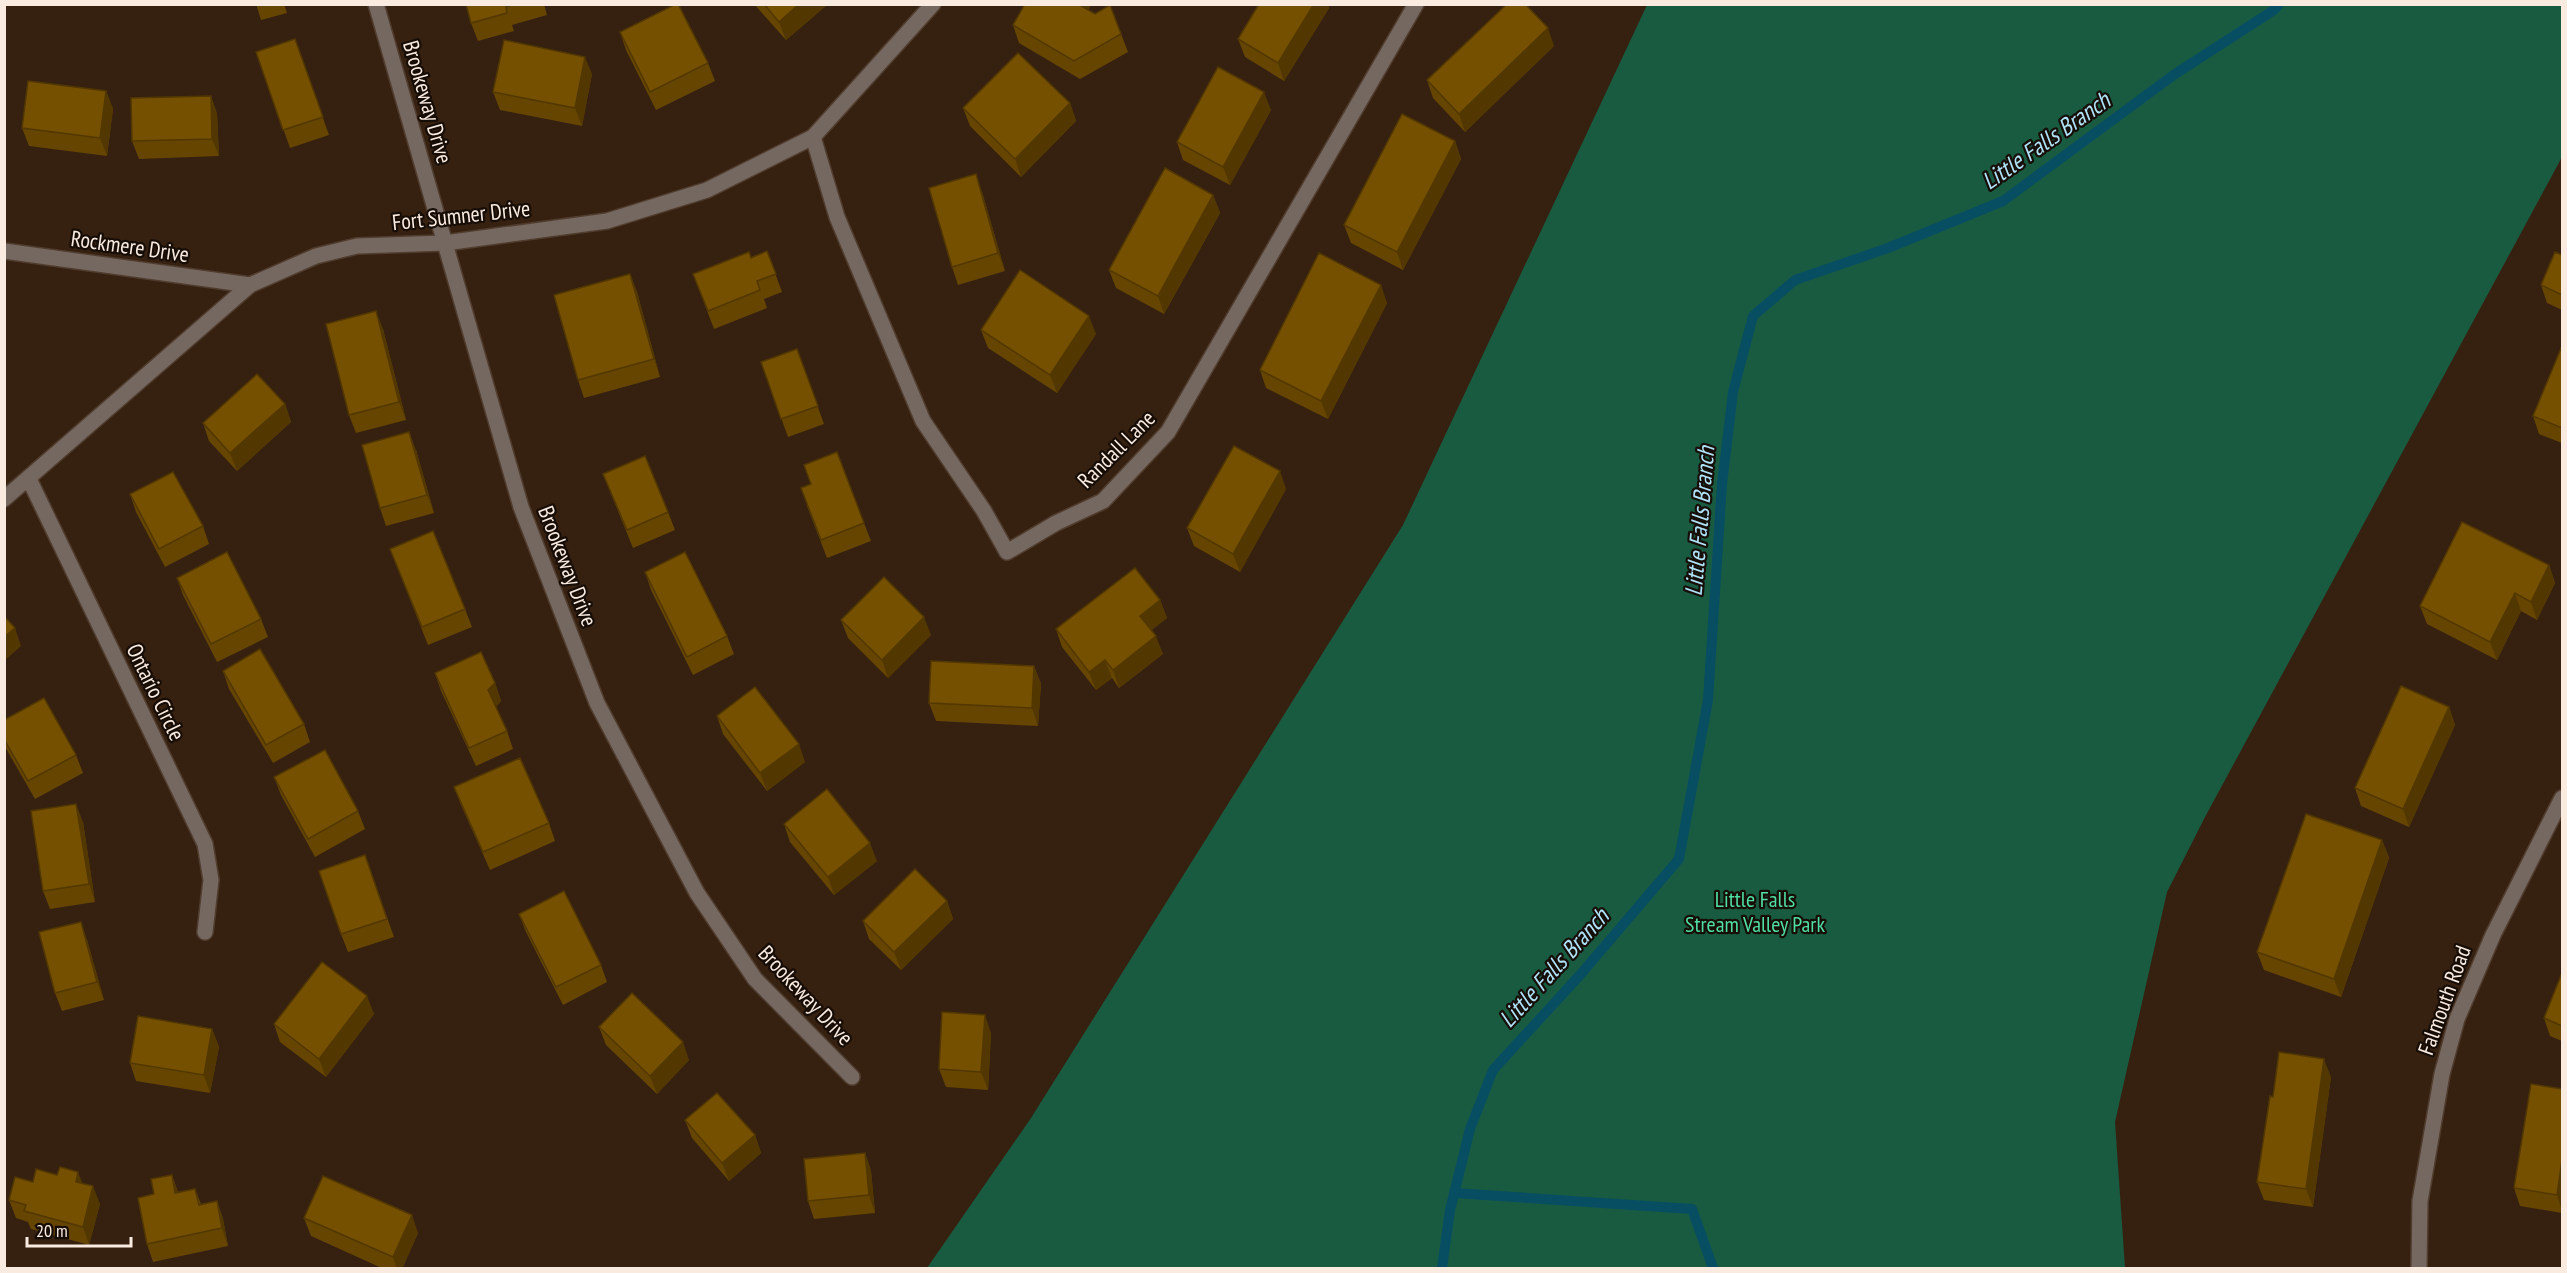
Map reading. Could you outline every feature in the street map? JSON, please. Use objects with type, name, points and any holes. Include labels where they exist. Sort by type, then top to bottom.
[{"type":"street","name":"Brookeway Drive","points":[[376,4],[521,507],[597,704],[697,893],[755,979],[852,1077]]},
{"type":"street","name":"Fort Sumner Drive","points":[[4,499],[250,285],[316,256],[357,246],[445,243],[607,221],[707,190],[813,137],[933,4]]},
{"type":"street","name":"Randall Lane","points":[[813,137],[837,217],[924,421],[984,511],[1007,552],[1056,523],[1102,501],[1168,432],[1416,4]]},
{"type":"street","name":"Rockmere Drive","points":[[4,250],[250,285]]},
{"type":"street","name":"Ontario Circle","points":[[29,479],[205,844],[211,880],[205,932]]},
{"type":"street","name":"Falmouth Road","points":[[2419,1269],[2420,1201],[2442,1074],[2457,1019],[2493,934],[2562,798]]},
{"type":"green space","name":"Little Falls Stream Valley Park","points":[[1647,5],[2562,5],[2562,157],[2205,817],[2167,892],[2115,1122],[2125,1268],[927,1268],[1031,1118],[1403,525]]},
{"type":"building","points":[[466,4],[514,4],[506,7],[507,13],[471,23]]},
{"type":"building","points":[[676,4],[708,63],[650,92],[620,32]]},
{"type":"building","points":[[764,4],[799,4],[779,22]]},
{"type":"building","points":[[1025,4],[1078,4],[1095,14],[1110,5],[1121,34],[1074,61],[1013,25]]},
{"type":"building","points":[[1259,4],[1314,4],[1278,63],[1238,39]]},
{"type":"building","points":[[1507,4],[1525,4],[1548,28],[1459,114],[1427,80]]},
{"type":"building","points":[[295,39],[323,117],[283,130],[256,52]]},
{"type":"building","points":[[504,40],[585,57],[575,108],[493,92]]},
{"type":"building","points":[[1018,53],[1070,103],[1015,159],[963,108]]},
{"type":"building","points":[[1218,67],[1264,92],[1223,167],[1177,142]]},
{"type":"building","points":[[28,81],[106,91],[100,138],[22,128]]},
{"type":"building","points":[[211,96],[212,139],[132,141],[131,98]]},
{"type":"building","points":[[1402,114],[1455,141],[1397,252],[1344,225]]},
{"type":"building","points":[[1165,168],[1213,195],[1158,296],[1109,270]]},
{"type":"building","points":[[976,174],[998,253],[952,267],[929,188]]},
{"type":"building","points":[[767,251],[776,274],[757,281],[760,290],[708,311],[693,274],[749,252],[751,258]]},
{"type":"building","points":[[2555,252],[2562,255],[2562,295],[2541,285]]},
{"type":"building","points":[[1319,253],[1381,285],[1321,401],[1260,370]]},
{"type":"building","points":[[1020,270],[1089,316],[1050,375],[981,330]]},
{"type":"building","points":[[630,274],[654,359],[578,380],[554,295]]},
{"type":"building","points":[[376,311],[399,402],[349,415],[326,324]]},
{"type":"building","points":[[2562,346],[2562,428],[2533,416]]},
{"type":"building","points":[[797,349],[818,406],[781,419],[761,362]]},
{"type":"building","points":[[257,374],[285,404],[230,453],[203,423]]},
{"type":"building","points":[[409,432],[427,495],[380,508],[362,445]]},
{"type":"building","points":[[1234,446],[1280,471],[1233,554],[1187,528]]},
{"type":"building","points":[[837,452],[864,523],[821,540],[801,488],[811,484],[804,465]]},
{"type":"building","points":[[645,456],[668,512],[627,530],[603,474]]},
{"type":"building","points":[[173,472],[203,526],[159,549],[130,494]]},
{"type":"building","points":[[2462,522],[2549,565],[2531,602],[2515,593],[2490,642],[2420,606]]},
{"type":"building","points":[[433,531],[465,609],[422,627],[390,549]]},
{"type":"building","points":[[227,552],[261,619],[211,644],[177,578]]},
{"type":"building","points":[[685,552],[727,636],[687,657],[645,572]]},
{"type":"building","points":[[1135,568],[1160,600],[1140,616],[1156,636],[1113,670],[1105,660],[1089,672],[1056,629]]},
{"type":"building","points":[[884,577],[924,617],[882,660],[841,620]]},
{"type":"building","points":[[4,616],[15,628],[4,637]]},
{"type":"building","points":[[260,649],[304,724],[266,745],[223,671]]},
{"type":"building","points":[[481,652],[495,683],[488,690],[507,731],[469,748],[435,673]]},
{"type":"building","points":[[931,661],[1034,666],[1032,708],[929,703]]},
{"type":"building","points":[[2401,686],[2449,707],[2403,809],[2355,788]]},
{"type":"building","points":[[755,687],[799,744],[760,773],[717,716]]},
{"type":"building","points":[[44,698],[76,755],[28,781],[4,739],[4,720]]},
{"type":"building","points":[[325,750],[358,811],[308,839],[274,777]]},
{"type":"building","points":[[520,758],[549,823],[483,852],[454,787]]},
{"type":"building","points":[[827,789],[870,843],[828,877],[784,824]]},
{"type":"building","points":[[76,804],[89,884],[43,891],[31,811]]},
{"type":"building","points":[[2306,814],[2382,840],[2334,979],[2257,952]]},
{"type":"building","points":[[365,855],[387,919],[341,934],[319,871]]},
{"type":"building","points":[[915,869],[947,901],[894,952],[863,921]]},
{"type":"building","points":[[564,891],[601,965],[556,987],[519,914]]},
{"type":"building","points":[[81,922],[97,982],[55,993],[39,932]]},
{"type":"building","points":[[322,962],[367,996],[319,1059],[274,1024]]},
{"type":"building","points":[[2562,973],[2562,1026],[2544,1018]]},
{"type":"building","points":[[632,993],[683,1042],[650,1076],[599,1027]]},
{"type":"building","points":[[942,1012],[985,1015],[981,1072],[939,1069]]},
{"type":"building","points":[[138,1016],[212,1029],[204,1075],[130,1063]]},
{"type":"building","points":[[2279,1052],[2324,1059],[2306,1189],[2257,1182]]},
{"type":"building","points":[[2531,1084],[2562,1089],[2562,1160],[2557,1195],[2514,1188]]},
{"type":"building","points":[[717,1093],[755,1135],[722,1163],[685,1120]]},
{"type":"building","points":[[865,1153],[869,1195],[808,1201],[804,1159]]},
{"type":"building","points":[[60,1167],[78,1172],[76,1182],[93,1186],[83,1227],[24,1211],[26,1205],[9,1200],[15,1177],[33,1182],[36,1169],[57,1175]]},
{"type":"building","points":[[172,1175],[175,1193],[195,1189],[199,1205],[217,1201],[222,1228],[147,1244],[138,1198],[154,1194],[151,1179]]},
{"type":"building","points":[[323,1176],[412,1215],[393,1257],[304,1218]]},
{"type":"waterway","name":"Little Falls Branch","points":[[1442,1268],[1450,1210],[1470,1129],[1493,1070],[1580,975],[1679,859],[1708,700],[1722,484],[1733,392],[1753,316],[1795,280],[1888,248],[2003,201],[2175,74],[2274,10],[2279,4]]},
{"type":"waterway","points":[[1454,1193],[1692,1209],[1713,1268]]}]
